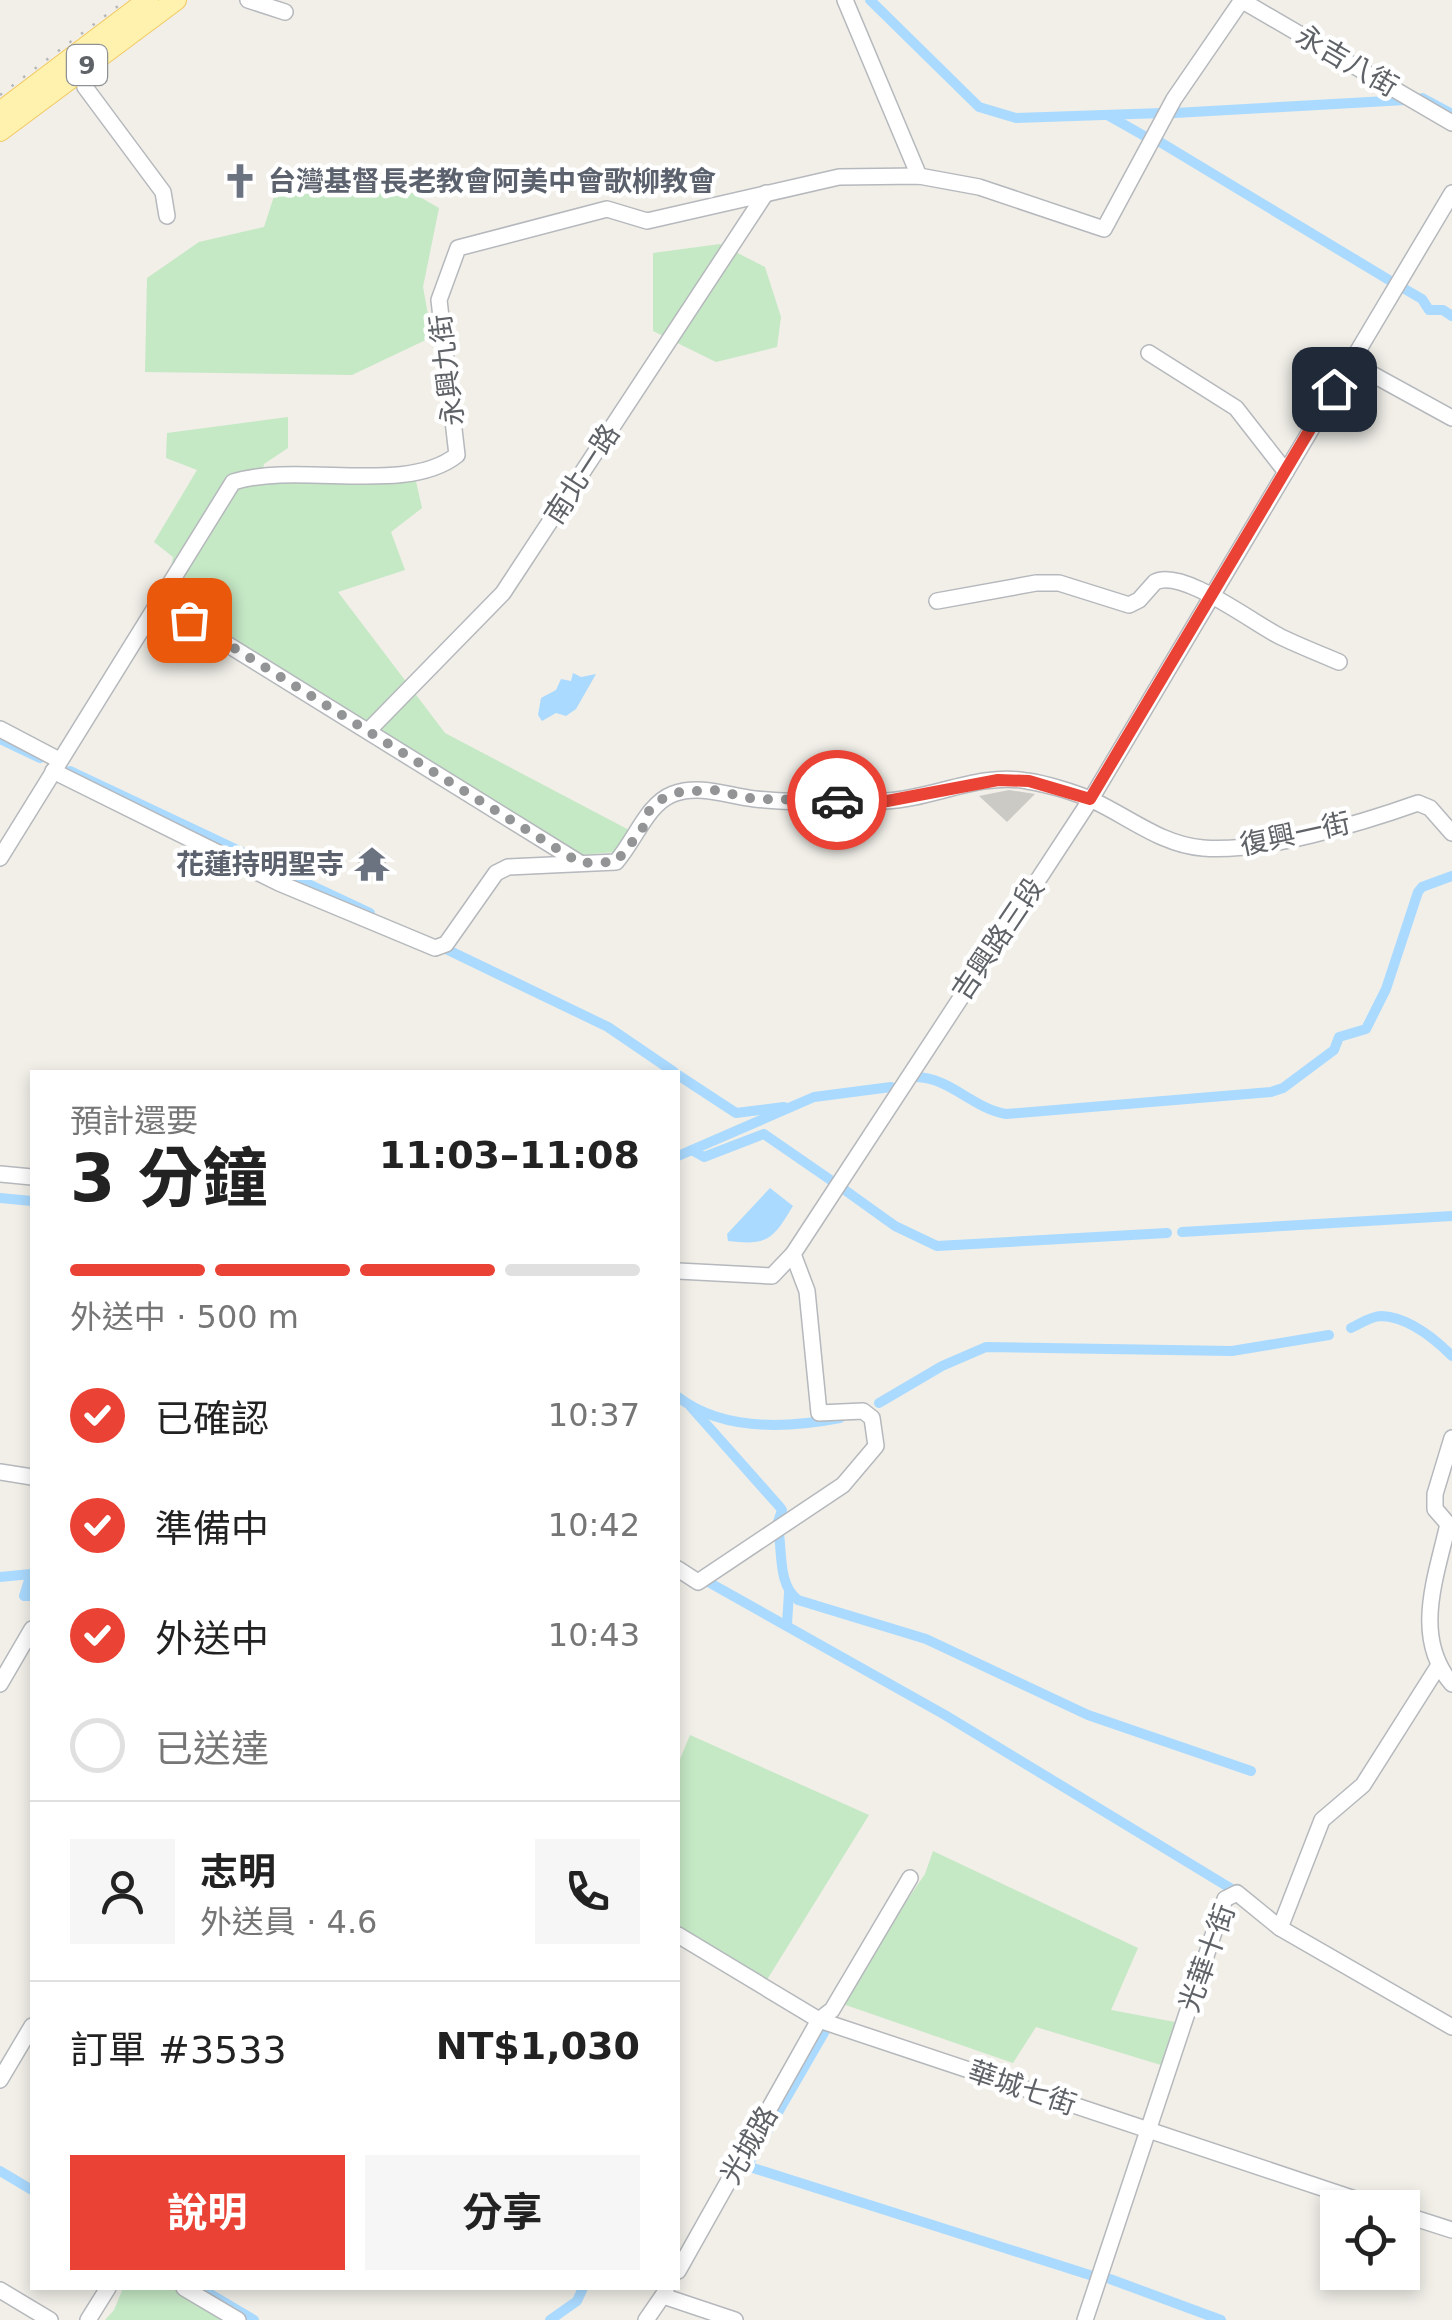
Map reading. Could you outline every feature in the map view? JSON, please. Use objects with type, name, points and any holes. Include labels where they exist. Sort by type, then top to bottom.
[{"type":"main road","name":"9","points":[[0,132],[148,0]]},
{"type":"main road","name":"9","points":[[0,112],[176,0]]},
{"type":"street","points":[[248,0],[285,12]]},
{"type":"street","points":[[844,0],[920,176]]},
{"type":"street","name":"永興九街","points":[[0,858],[233,482],[268,472],[418,475],[456,455],[439,300],[458,248],[608,209],[646,220],[838,177],[920,176],[979,188],[1104,229],[1174,98],[1242,0]]},
{"type":"street","name":"永吉八街","points":[[1242,0],[1452,123]]},
{"type":"street","points":[[81,61],[85,87],[163,192],[167,216]]},
{"type":"street","name":"南北一路","points":[[368,731],[503,593],[766,193]]},
{"type":"street","name":"吉興路三段","points":[[793,1254],[1090,799],[1452,193]]},
{"type":"street","points":[[1149,353],[1236,408],[1286,472]]},
{"type":"street","points":[[1350,362],[1452,418]]},
{"type":"street","points":[[938,601],[1036,583],[1059,583],[1129,605],[1140,600],[1162,578],[1212,596],[1280,636],[1339,662]]},
{"type":"street","points":[[159,602],[580,863]]},
{"type":"street","name":"復興一街","points":[[0,729],[56,766],[279,884],[434,948],[446,944],[496,873],[508,867],[616,862],[642,830],[648,812],[662,799],[680,792],[714,790],[754,799],[887,801],[1014,780],[1090,799],[1178,844],[1205,848],[1247,847],[1418,802],[1430,808],[1452,833]]},
{"type":"street","points":[[0,1174],[30,1177]]},
{"type":"street","points":[[680,1271],[772,1276],[793,1254],[806,1291],[818,1413],[863,1411],[872,1418],[876,1446],[843,1486],[698,1582],[680,1570]]},
{"type":"street","points":[[1452,1438],[1435,1494],[1435,1509],[1448,1524],[1426,1620],[1439,1664],[1452,1684]]},
{"type":"street","points":[[0,1472],[30,1477]]},
{"type":"street","points":[[0,1684],[30,1632]]},
{"type":"street","name":"光華十街","points":[[1085,2320],[1225,1898],[1237,1893],[1280,1928],[1322,1820],[1363,1785],[1439,1664]]},
{"type":"street","name":"光城路","points":[[680,2267],[819,2020],[832,2010],[910,1878]]},
{"type":"street","points":[[1280,1928],[1452,2026]]},
{"type":"street","name":"華城七街","points":[[680,1936],[819,2020],[1328,2190]]},
{"type":"street","points":[[0,2080],[30,2029]]},
{"type":"street","points":[[1420,2220],[1452,2230]]},
{"type":"street","points":[[0,2290],[50,2320]]},
{"type":"street","points":[[88,2320],[107,2290]]},
{"type":"street","points":[[187,2290],[238,2320]]},
{"type":"street","points":[[646,2320],[665,2292],[735,2320]]},
{"type":"green space","points":[[278,184],[397,184],[439,208],[423,287],[432,337],[352,375],[145,372],[147,278],[199,242],[264,227]]},
{"type":"green space","points":[[720,244],[765,267],[781,317],[777,347],[716,362],[653,331],[653,253]]},
{"type":"green space","points":[[288,417],[288,448],[264,464],[263,469],[415,477],[422,508],[391,532],[405,570],[338,592],[445,733],[629,830],[615,852],[568,856],[166,600],[173,557],[154,542],[197,470],[166,458],[167,433]]},
{"type":"green space","points":[[690,1735],[869,1815],[765,1983],[680,1928],[680,1759]]},
{"type":"green space","points":[[933,1851],[1138,1948],[1111,2010],[1175,2022],[1161,2065],[1036,2027],[1013,2063],[837,2002],[925,1874]]},
{"type":"green space","points":[[122,2290],[176,2290],[228,2320],[105,2320]]},
{"type":"water","points":[[573,673],[581,677],[596,674],[576,709],[566,716],[556,713],[542,721],[538,715],[541,698],[556,690],[561,679],[571,681]]},
{"type":"water","points":[[770,1188],[793,1206],[780,1226],[761,1241],[728,1241],[727,1234]]},
{"type":"building","points":[[1009,790],[1035,794],[1007,822],[979,796]]},
{"type":"building","name":"花蓮持明聖寺","points":[[359,852],[386,853],[386,876],[358,875]]},
{"type":"waterway","points":[[870,0],[979,107],[1016,118],[1162,113]]},
{"type":"waterway","points":[[1422,98],[1452,114]]},
{"type":"waterway","points":[[1175,113],[1405,100]]},
{"type":"waterway","points":[[1109,116],[1148,138]]},
{"type":"waterway","points":[[1160,142],[1389,280]]},
{"type":"waterway","points":[[1403,288],[1422,299],[1429,310],[1443,310],[1452,316]]},
{"type":"waterway","points":[[0,739],[40,758]]},
{"type":"waterway","points":[[70,771],[282,871]]},
{"type":"waterway","points":[[289,875],[370,913]]},
{"type":"waterway","points":[[916,1077],[940,1082],[1006,1114],[1283,1088],[1334,1050],[1339,1037],[1366,1029],[1386,989],[1418,892],[1452,876]]},
{"type":"waterway","points":[[448,950],[608,1027],[671,1070]]},
{"type":"waterway","points":[[680,1076],[736,1113],[784,1107]]},
{"type":"waterway","points":[[680,1155],[814,1097],[891,1087]]},
{"type":"waterway","points":[[692,1150],[704,1157],[764,1134],[832,1181]]},
{"type":"waterway","points":[[842,1188],[895,1226],[937,1246],[1167,1233]]},
{"type":"waterway","points":[[0,1198],[30,1201]]},
{"type":"waterway","points":[[1182,1232],[1452,1216]]},
{"type":"waterway","points":[[1351,1328],[1373,1317],[1391,1317],[1420,1330],[1452,1356]]},
{"type":"waterway","points":[[879,1403],[942,1366],[986,1347],[1232,1351],[1329,1335]]},
{"type":"waterway","points":[[680,1398],[715,1416],[756,1424],[799,1424],[840,1418]]},
{"type":"waterway","points":[[691,1407],[779,1506],[782,1510],[778,1522]]},
{"type":"waterway","points":[[779,1534],[784,1579],[798,1600],[926,1639],[1088,1715],[1251,1771]]},
{"type":"waterway","points":[[0,1577],[30,1574]]},
{"type":"waterway","points":[[30,1577],[24,1596],[30,1596]]},
{"type":"waterway","points":[[710,1583],[945,1715],[1240,1894]]},
{"type":"waterway","points":[[787,1624],[789,1593]]},
{"type":"waterway","points":[[825,2031],[747,2166],[1096,2277]]},
{"type":"waterway","points":[[0,2171],[30,2189]]},
{"type":"waterway","points":[[1110,2279],[1221,2320]]},
{"type":"waterway","points":[[203,2290],[254,2320]]},
{"type":"waterway","points":[[550,2320],[577,2301],[582,2290]]},
{"type":"railway","points":[[0,95],[126,0]]},
{"type":"way so far","points":[[189,620],[580,863],[616,862],[642,830],[648,812],[662,799],[680,792],[714,790],[754,799],[837,800]]},
{"type":"place","name":"台灣基督長老教會阿美中會歌柳教會","points":[[240,181]]},
{"type":"place","name":"花蓮持明聖寺","points":[[372,864]]},
{"type":"route","points":[[837,800],[887,801],[998,780],[1029,781],[1090,799],[1334,389]]}]
